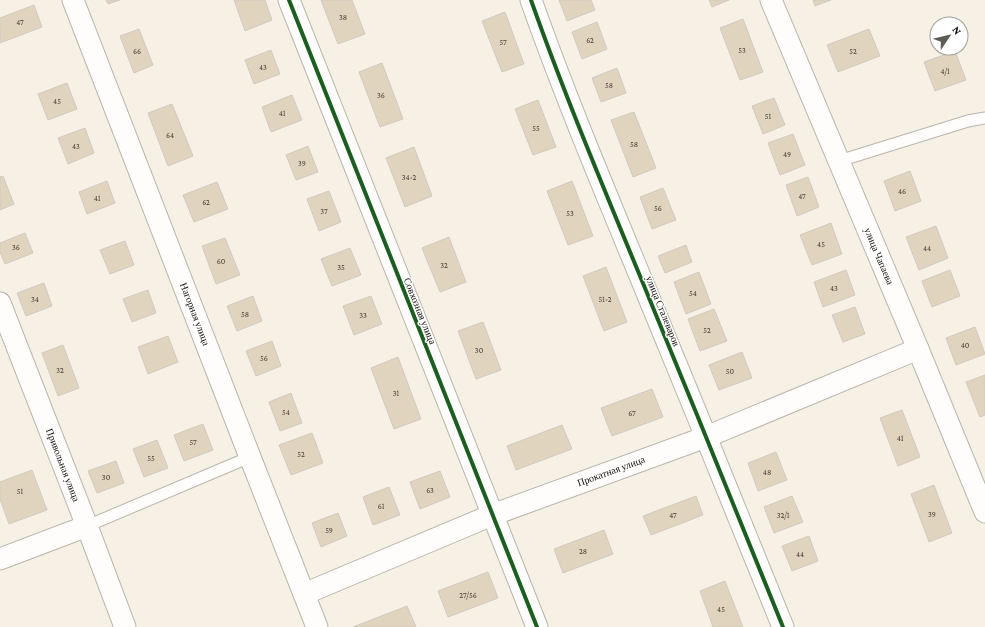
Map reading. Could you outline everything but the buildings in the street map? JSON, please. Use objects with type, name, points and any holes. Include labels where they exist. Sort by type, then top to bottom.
[{"type":"street","name":"Нагорная улица","points":[[73,0],[317,627]]},
{"type":"street","name":"Совхозная улица","points":[[289,0],[537,627]]},
{"type":"street","name":"улица Сталеваров","points":[[531,0],[544,37],[614,212],[782,627]]},
{"type":"street","name":"улица Чапаева","points":[[771,0],[985,512]]},
{"type":"street","name":"Привольная улица","points":[[0,303],[125,627]]},
{"type":"street","name":"Прокатная улица","points":[[304,594],[492,515],[706,437],[918,349]]},
{"type":"street","points":[[0,558],[87,526]]},
{"type":"lane","points":[[839,161],[968,121],[985,118]]},
{"type":"lane","points":[[87,526],[250,457]]},
{"type":"cycle path","points":[[289,0],[537,627]]},
{"type":"cycle path","points":[[531,0],[587,147],[783,627]]}]
